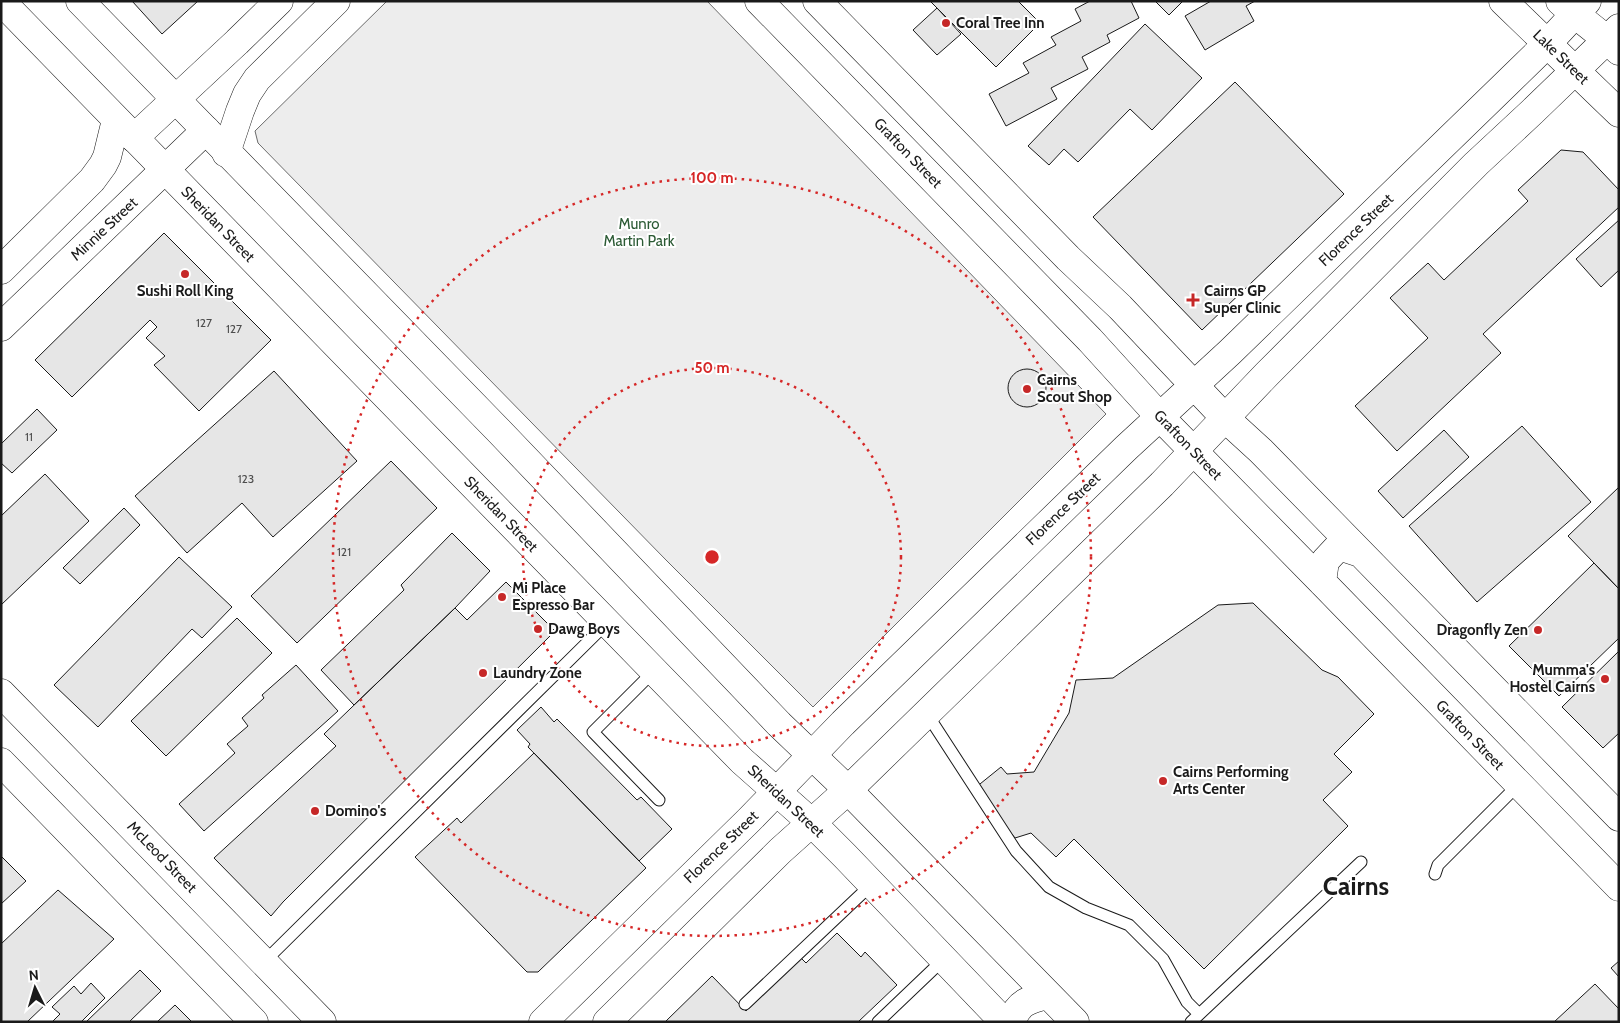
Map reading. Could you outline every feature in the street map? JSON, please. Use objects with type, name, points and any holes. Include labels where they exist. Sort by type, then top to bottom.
[{"type":"main road","name":"Sheridan Street","points":[[1,1],[742,761],[812,823],[1004,1022]]},
{"type":"main road","points":[[80,1],[206,130],[226,153],[499,431],[779,724],[848,790],[1075,1022]]},
{"type":"main road","points":[[1,270],[92,180],[125,129],[176,99],[278,1]]},
{"type":"main road","points":[[226,153],[247,94],[257,79],[336,1]]},
{"type":"main road","name":"Grafton Street","points":[[759,1],[1090,340],[1160,417],[1619,887]]},
{"type":"main road","points":[[816,1],[1068,258],[1120,307],[1226,419],[1261,451],[1619,817]]},
{"type":"main road","name":"Lake Street","points":[[1503,1],[1619,112]]},
{"type":"main road","points":[[607,1022],[780,851],[848,790],[927,714],[1194,452],[1274,367],[1476,164],[1576,70],[1615,40],[1574,5]]},
{"type":"main road","name":"Florence Street","points":[[543,1022],[777,792],[850,716],[1547,44],[1574,5]]},
{"type":"main road","points":[[237,42],[240,55],[252,66],[266,69]]},
{"type":"main road","name":"Minnie Street","points":[[1,328],[206,130]]},
{"type":"main road","points":[[74,199],[86,200],[98,214],[102,229]]},
{"type":"main road","points":[[1090,340],[1107,336],[1114,329],[1118,323],[1120,307]]},
{"type":"main road","points":[[1322,582],[1325,561],[1339,546],[1360,553]]},
{"type":"main road","name":"McLeod Street","points":[[1,693],[322,1022]]},
{"type":"main road","points":[[1,762],[254,1022]]},
{"type":"main road","points":[[1012,1022],[1014,1012],[1028,1000],[1048,995]]},
{"type":"lane","points":[[264,962],[607,623]]},
{"type":"lane","points":[[654,671],[592,732],[659,800]]},
{"type":"lane","points":[[927,714],[1016,851],[1049,887],[1086,908],[1129,925],[1163,959],[1195,1018],[1361,862]]},
{"type":"lane","points":[[1435,874],[1438,865],[1518,784]]},
{"type":"lane","points":[[745,1004],[872,884]]},
{"type":"lane","points":[[878,1022],[944,959]]},
{"type":"green space","name":"Munro Martin Park","points":[[387,1],[707,1],[1106,414],[813,707],[666,560],[258,143],[255,131]]},
{"type":"building","points":[[132,1],[198,1],[162,34]]},
{"type":"building","points":[[930,1],[1018,1],[1040,23],[996,67]]},
{"type":"building","points":[[1090,1],[1131,1],[1139,18],[1107,35],[1110,42],[1082,57],[1088,69],[1051,88],[1057,99],[1006,126],[989,94],[1029,73],[1023,63],[1056,45],[1051,37],[1081,21],[1075,9]]},
{"type":"building","points":[[1155,1],[1183,1],[1169,15]]},
{"type":"building","points":[[1211,1],[1255,1],[1246,6],[1254,21],[1205,50],[1185,16]]},
{"type":"building","points":[[937,8],[961,34],[937,55],[913,30]]},
{"type":"building","points":[[1145,24],[1202,78],[1152,130],[1130,109],[1078,162],[1064,149],[1049,165],[1028,146]]},
{"type":"building","points":[[1235,82],[1344,194],[1202,330],[1093,217]]},
{"type":"building","points":[[1561,150],[1583,152],[1619,190],[1619,207],[1483,334],[1501,353],[1397,451],[1355,406],[1428,338],[1390,298],[1428,263],[1444,280],[1528,201],[1518,190]]},
{"type":"building","points":[[1619,220],[1619,270],[1601,287],[1576,259]]},
{"type":"building","points":[[164,233],[271,340],[199,411],[154,365],[165,356],[146,338],[157,327],[150,320],[72,397],[35,360]]},
{"type":"building","name":"Cairns Scout Shop","points":[[1027,369],[1040,375],[1046,388],[1040,401],[1027,407],[1014,401],[1008,388],[1014,375]]},
{"type":"building","points":[[274,371],[357,461],[273,537],[242,503],[187,553],[135,496]]},
{"type":"building","points":[[37,409],[57,430],[12,473],[1,463],[1,444]]},
{"type":"building","points":[[1522,426],[1591,502],[1477,602],[1409,526]]},
{"type":"building","points":[[1444,430],[1469,457],[1403,518],[1378,491]]},
{"type":"building","points":[[391,461],[437,508],[297,643],[251,596]]},
{"type":"building","points":[[45,474],[89,521],[1,605],[1,516]]},
{"type":"building","points":[[1619,487],[1619,589],[1568,536]]},
{"type":"building","points":[[124,508],[140,525],[80,584],[63,568]]},
{"type":"building","points":[[452,533],[490,571],[455,608],[354,705],[321,670],[404,590],[401,585]]},
{"type":"building","points":[[179,557],[232,607],[202,638],[192,629],[98,727],[54,685]]},
{"type":"building","points":[[1594,563],[1619,589],[1619,638],[1559,696],[1509,646]]},
{"type":"building","points":[[506,582],[555,631],[271,916],[214,858],[336,746],[324,734],[455,608],[467,620]]},
{"type":"building","name":"Cairns Performing Arts Center","points":[[1253,603],[1322,670],[1338,677],[1374,714],[1334,754],[1352,772],[1323,800],[1348,826],[1204,969],[1074,839],[1056,857],[1031,833],[1015,838],[975,788],[1001,767],[1007,774],[1034,772],[1069,713],[1076,680],[1113,678],[1218,605]]},
{"type":"building","points":[[237,618],[272,653],[166,756],[131,721]]},
{"type":"building","name":"Mumma's Hostel Cairns","points":[[1619,651],[1619,733],[1603,748],[1562,707]]},
{"type":"building","points":[[296,665],[338,711],[204,831],[179,804],[235,753],[227,744],[248,726],[242,718],[264,698],[262,695]]},
{"type":"building","points":[[541,707],[554,722],[557,719],[637,800],[641,797],[672,829],[639,861],[528,747],[530,744],[517,730]]},
{"type":"building","points":[[534,753],[646,868],[538,972],[527,972],[415,857],[457,818],[461,823]]},
{"type":"building","points":[[1,856],[26,881],[1,904]]},
{"type":"building","points":[[58,890],[114,939],[27,1022],[1,1022],[1,944]]},
{"type":"building","points":[[837,933],[861,957],[865,952],[897,985],[858,1022],[665,1022],[712,976],[746,1011],[801,958],[806,963]]},
{"type":"building","points":[[1619,961],[1619,977],[1611,968]]},
{"type":"building","points":[[140,970],[161,991],[129,1022],[86,1022]]},
{"type":"building","points":[[91,983],[105,998],[81,1022],[52,1022],[60,1014],[52,1007],[74,986],[81,994]]},
{"type":"building","points":[[1595,984],[1619,1009],[1619,1022],[1554,1022]]},
{"type":"building","points":[[175,1005],[192,1022],[157,1022]]},
{"type":"place","name":"Coral Tree Inn","points":[[946,23]]},
{"type":"place","name":"Sushi Roll King","points":[[185,274]]},
{"type":"place","name":"Cairns GP Super Clinic","points":[[1193,300]]},
{"type":"place","name":"Cairns Scout Shop","points":[[1027,389]]},
{"type":"place","name":"Mi Place Espresso Bar","points":[[502,597]]},
{"type":"place","name":"Dawg Boys","points":[[538,629]]},
{"type":"place","name":"Dragonfly Zen","points":[[1538,630]]},
{"type":"place","name":"Laundry Zone","points":[[483,673]]},
{"type":"place","name":"Mumma's Hostel Cairns","points":[[1605,679]]},
{"type":"place","name":"Cairns Performing Arts Center","points":[[1163,781]]},
{"type":"place","name":"Domino's","points":[[315,811]]},
{"type":"district","name":"Cairns","points":[[1356,886]]}]
